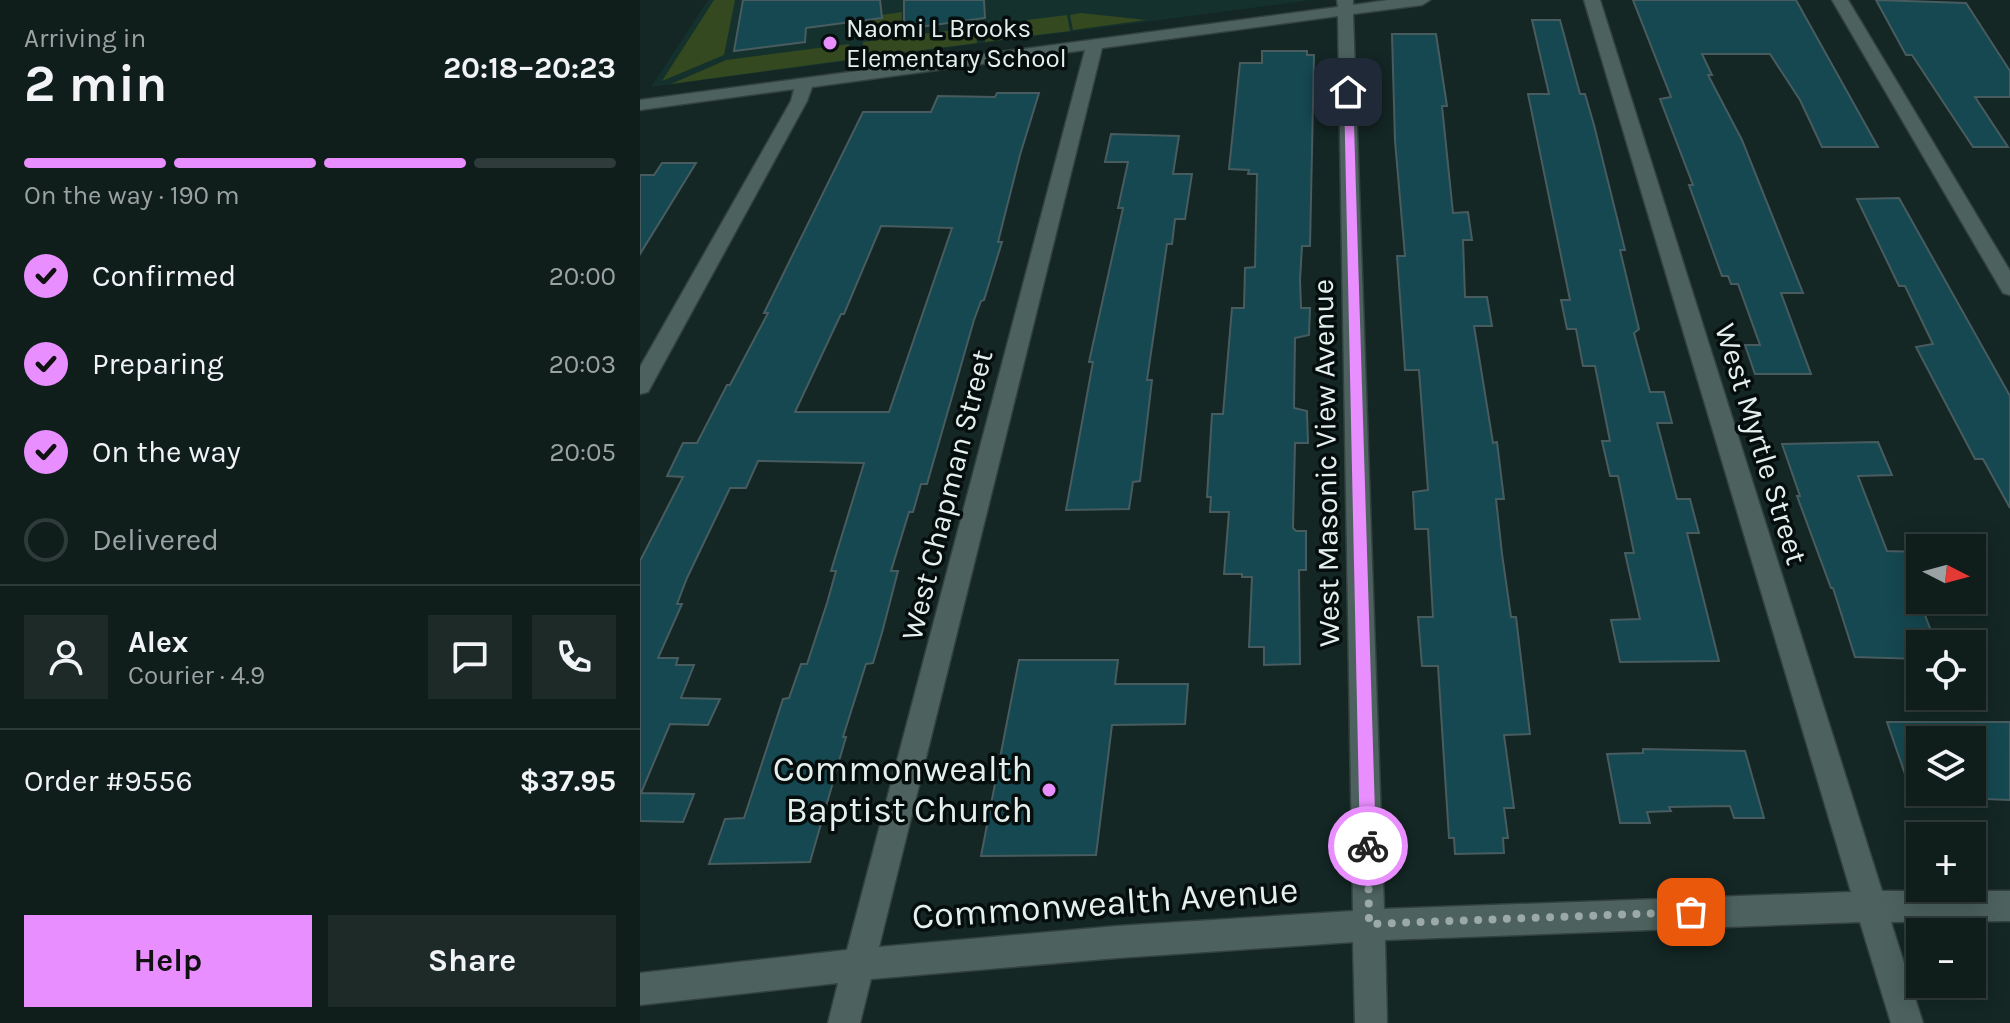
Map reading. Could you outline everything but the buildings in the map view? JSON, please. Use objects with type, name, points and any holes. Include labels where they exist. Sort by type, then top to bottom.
[{"type":"street","points":[[640,105],[1095,44],[1345,5],[1422,0]]},
{"type":"street","name":"West Myrtle Street","points":[[1592,0],[1907,1023]]},
{"type":"street","points":[[1840,0],[2010,288]]},
{"type":"street","name":"West Masonic View Avenue","points":[[1345,5],[1371,1023]]},
{"type":"street","name":"West Chapman Street","points":[[844,1023],[1095,44]]},
{"type":"street","points":[[640,386],[799,101],[804,85]]},
{"type":"street","name":"Commonwealth Avenue","points":[[640,989],[861,962],[1369,924],[1872,905],[2010,906]]},
{"type":"shaded area","name":"Naomi L Brooks Elementary School","points":[[708,0],[1311,0],[651,87]]},
{"type":"green space","points":[[714,0],[735,0],[724,55],[662,81]]},
{"type":"green space","points":[[902,12],[901,34],[873,37],[874,16]]},
{"type":"green space","points":[[1081,13],[1146,20],[1073,30],[1070,15]]},
{"type":"green space","points":[[1067,15],[1070,31],[1029,36],[1027,20]]},
{"type":"green space","points":[[1023,21],[1026,37],[985,42],[983,26]]},
{"type":"green space","points":[[975,27],[977,43],[862,58],[863,42]]},
{"type":"green space","points":[[849,44],[847,60],[671,84],[726,60]]},
{"type":"way so far","points":[[1368,846],[1369,924],[1691,912]]},
{"type":"place","name":"Naomi L Brooks Elementary School","points":[[830,43]]},
{"type":"place","name":"Commonwealth Baptist Church","points":[[1049,790]]},
{"type":"route","points":[[1348,92],[1368,846]]}]
